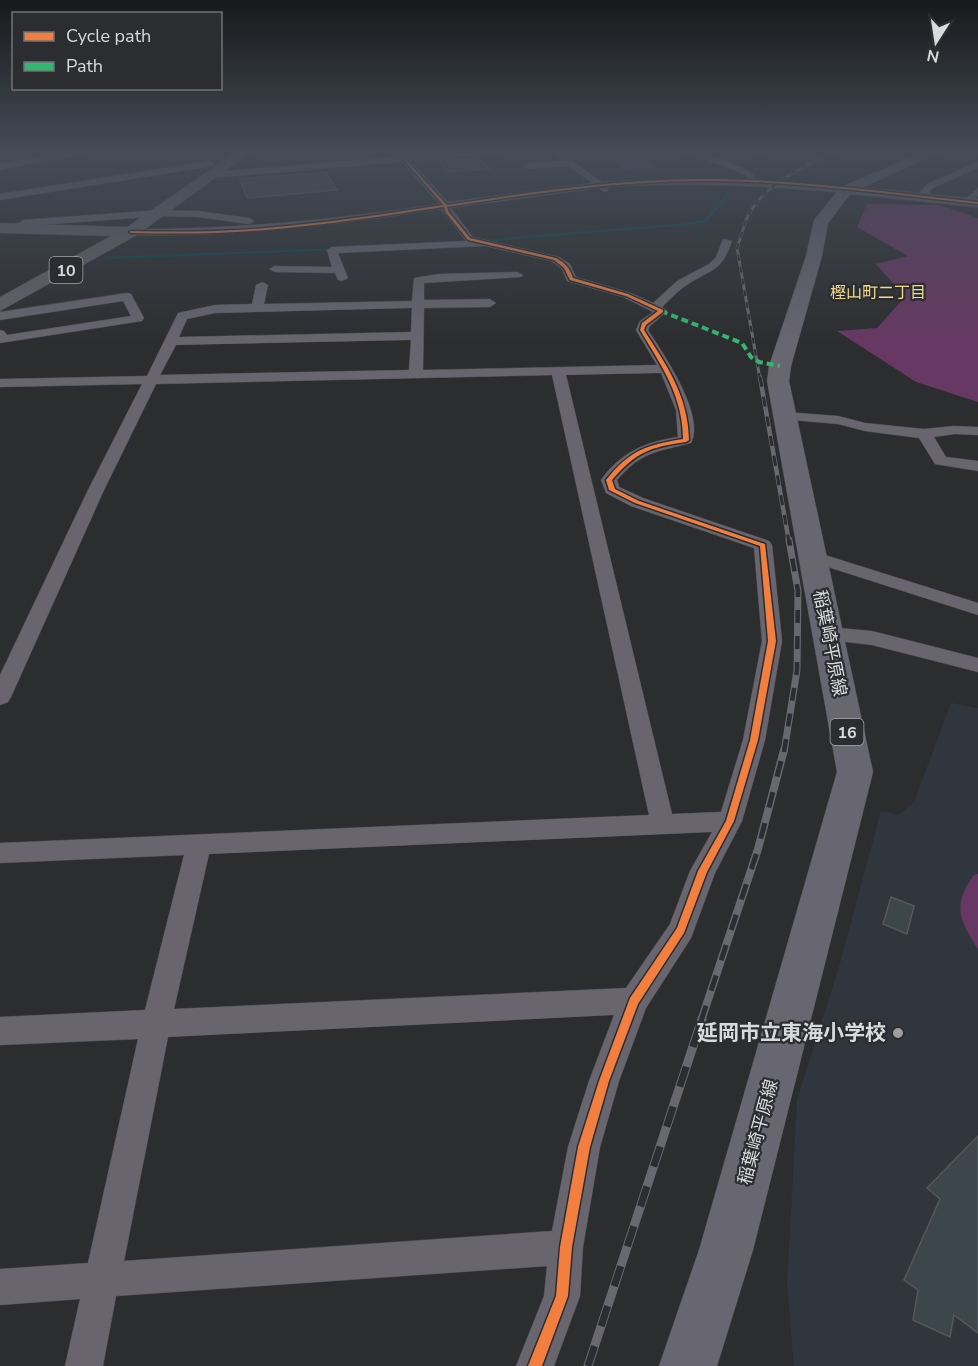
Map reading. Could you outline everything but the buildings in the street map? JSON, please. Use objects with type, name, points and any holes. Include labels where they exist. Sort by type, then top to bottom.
[{"type":"highway","name":"10","points":[[0,305],[123,231],[137,216]]},
{"type":"highway","name":"10","points":[[0,294],[154,216]]},
{"type":"highway","points":[[0,228],[123,231]]},
{"type":"main road","name":"稲葉崎平原線","points":[[688,1366],[726,1250],[855,772],[778,381],[780,366],[814,256],[820,223],[826,216]]},
{"type":"street","points":[[18,228],[23,223],[127,216]]},
{"type":"street","points":[[212,216],[291,226]]},
{"type":"street","points":[[123,231],[217,233],[366,216]]},
{"type":"street","points":[[450,216],[470,239],[555,260],[563,264],[570,272],[571,279],[627,295],[661,311],[644,324],[642,330],[681,401],[687,422],[686,440],[649,446],[636,453],[609,480],[612,490],[637,502],[763,545],[772,641],[754,740],[730,821],[703,871],[681,930],[634,1002],[604,1081],[584,1147],[566,1247],[562,1296],[535,1366]]},
{"type":"street","points":[[654,308],[681,283],[713,266],[721,258],[727,241]]},
{"type":"street","points":[[275,269],[340,274],[332,250],[463,243],[490,244]]},
{"type":"street","points":[[416,372],[418,280],[439,277],[517,275]]},
{"type":"street","points":[[257,308],[262,285]]},
{"type":"street","points":[[343,305],[344,292]]},
{"type":"street","points":[[0,316],[127,297],[138,318],[2,340],[0,334]]},
{"type":"street","points":[[0,697],[96,490],[182,315],[215,309],[490,303]]},
{"type":"street","points":[[171,341],[418,336]]},
{"type":"street","points":[[0,383],[416,372],[665,369]]},
{"type":"street","points":[[558,370],[663,825]]},
{"type":"street","points":[[785,416],[838,420],[865,427],[924,434],[954,430],[978,431]]},
{"type":"street","points":[[924,434],[941,461],[978,466]]},
{"type":"street","points":[[812,556],[978,609]]},
{"type":"street","points":[[828,634],[872,638],[978,665]]},
{"type":"street","points":[[0,854],[199,843],[730,821]]},
{"type":"street","points":[[84,1366],[104,1280],[156,1023],[199,843]]},
{"type":"street","points":[[0,1031],[634,1002]]},
{"type":"street","points":[[0,1287],[566,1247]]},
{"type":"shaded area","points":[[862,216],[971,216],[978,218],[978,402],[916,382],[837,331],[877,328],[905,297],[876,264],[908,256],[857,227]]},
{"type":"shaded area","name":"延岡市立東海小学校","points":[[951,703],[978,708],[978,1366],[794,1366],[787,1283],[797,1100],[839,967],[881,811],[899,815],[914,802]]},
{"type":"shaded area","points":[[978,874],[978,949],[966,929],[961,904],[967,886],[974,875]]},
{"type":"waterway","points":[[478,241],[689,224],[705,221],[710,216]]},
{"type":"waterway","points":[[105,258],[338,249]]},
{"type":"railway","points":[[748,216],[737,248],[760,379]]},
{"type":"railway","points":[[760,377],[789,542]]},
{"type":"railway","points":[[784,752],[797,670],[798,591],[789,540]]},
{"type":"railway","points":[[701,1021],[758,849],[784,750]]},
{"type":"railway","points":[[588,1366],[702,1019]]},
{"type":"marked path","points":[[661,311],[742,343],[751,357],[759,362],[780,366]]},
{"type":"cycle path","points":[[131,232],[197,233],[263,230],[381,216]]},
{"type":"cycle path","points":[[450,216],[469,239],[555,259],[566,267],[571,279],[627,295],[661,311],[644,324],[642,330],[666,368],[679,396],[686,425],[686,440],[661,444],[634,455],[609,480],[612,490],[637,502],[763,545],[772,641],[754,740],[730,821],[703,871],[681,930],[634,1001],[604,1081],[584,1147],[566,1247],[562,1296],[535,1366]]},
{"type":"place","name":"延岡市立東海小学校","points":[[898,1033]]},
{"type":"district","name":"樫山町二丁目","points":[[878,292]]}]
